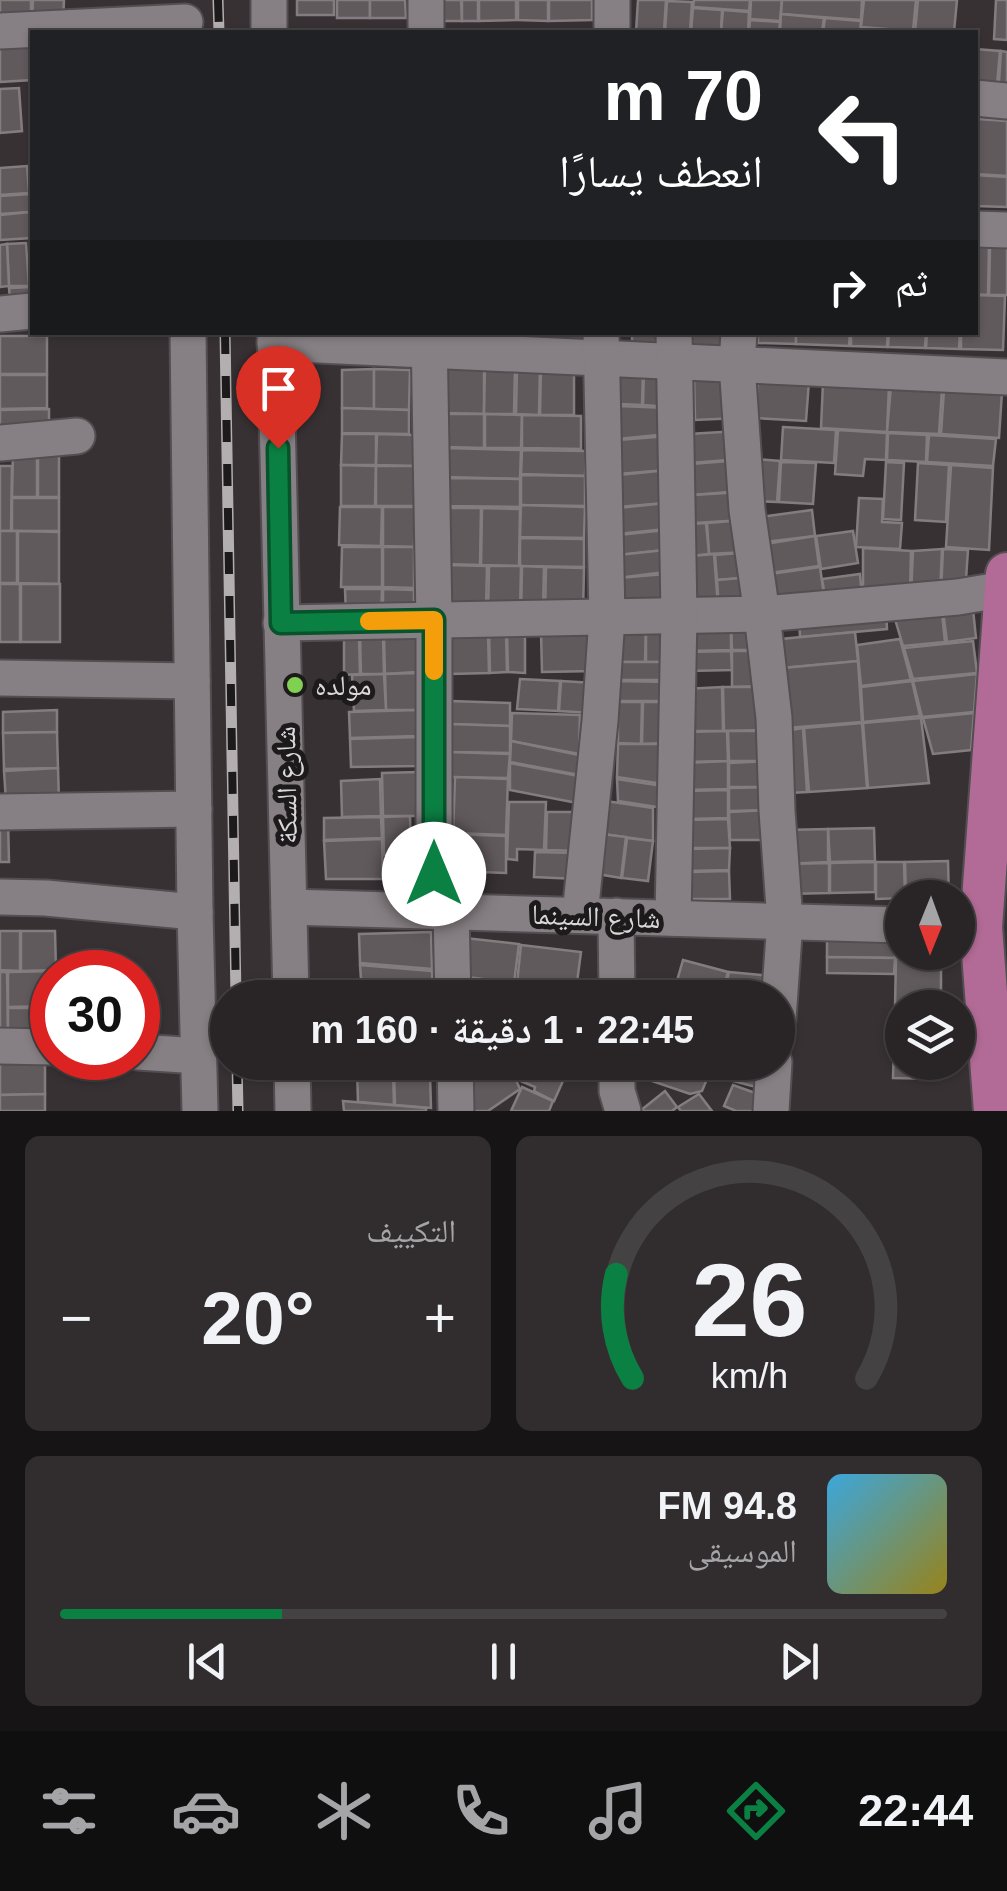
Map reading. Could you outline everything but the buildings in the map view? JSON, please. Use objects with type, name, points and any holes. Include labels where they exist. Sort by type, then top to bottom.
[{"type":"main road","points":[[974,880],[1006,593]]},
{"type":"main road","points":[[975,969],[995,1111]]},
{"type":"street","points":[[269,0],[270,30]]},
{"type":"street","points":[[426,0],[426,30]]},
{"type":"street","points":[[612,0],[612,30]]},
{"type":"street","points":[[0,31],[184,18]]},
{"type":"street","points":[[978,98],[1007,101]]},
{"type":"street","points":[[978,229],[1007,230]]},
{"type":"street","points":[[0,314],[30,311]]},
{"type":"street","points":[[188,335],[200,1111]]},
{"type":"street","points":[[275,338],[738,348],[1007,377]]},
{"type":"street","name":"شارع السكة","points":[[275,338],[291,980]]},
{"type":"street","points":[[429,341],[442,911],[451,980]]},
{"type":"street","points":[[580,915],[607,617],[601,345]]},
{"type":"street","points":[[673,918],[680,615],[675,347]]},
{"type":"street","points":[[738,348],[748,510],[774,718],[784,922],[780,980]]},
{"type":"street","points":[[0,443],[77,436]]},
{"type":"street","points":[[281,623],[762,614],[1006,593]]},
{"type":"street","points":[[0,678],[192,681]]},
{"type":"street","points":[[0,812],[194,809]]},
{"type":"street","points":[[0,897],[195,912]]},
{"type":"street","name":"شارع السينما","points":[[289,907],[885,925]]},
{"type":"street","points":[[616,916],[617,980]]},
{"type":"street","points":[[0,1046],[30,1047]]},
{"type":"street","points":[[160,1053],[199,1056]]},
{"type":"street","points":[[292,1080],[293,1111]]},
{"type":"street","points":[[455,1080],[456,1111]]},
{"type":"street","points":[[617,1080],[623,1111]]},
{"type":"street","points":[[771,1111],[773,1080]]},
{"type":"railway","points":[[218,0],[219,30]]},
{"type":"railway","points":[[225,335],[236,980]]},
{"type":"railway","points":[[237,1080],[238,1111]]},
{"type":"slow traffic","points":[[369,621],[434,620],[434,671]]},
{"type":"place","name":"مولده","points":[[295,685]]},
{"type":"route","points":[[278,448],[281,623],[434,620],[434,874]]}]
